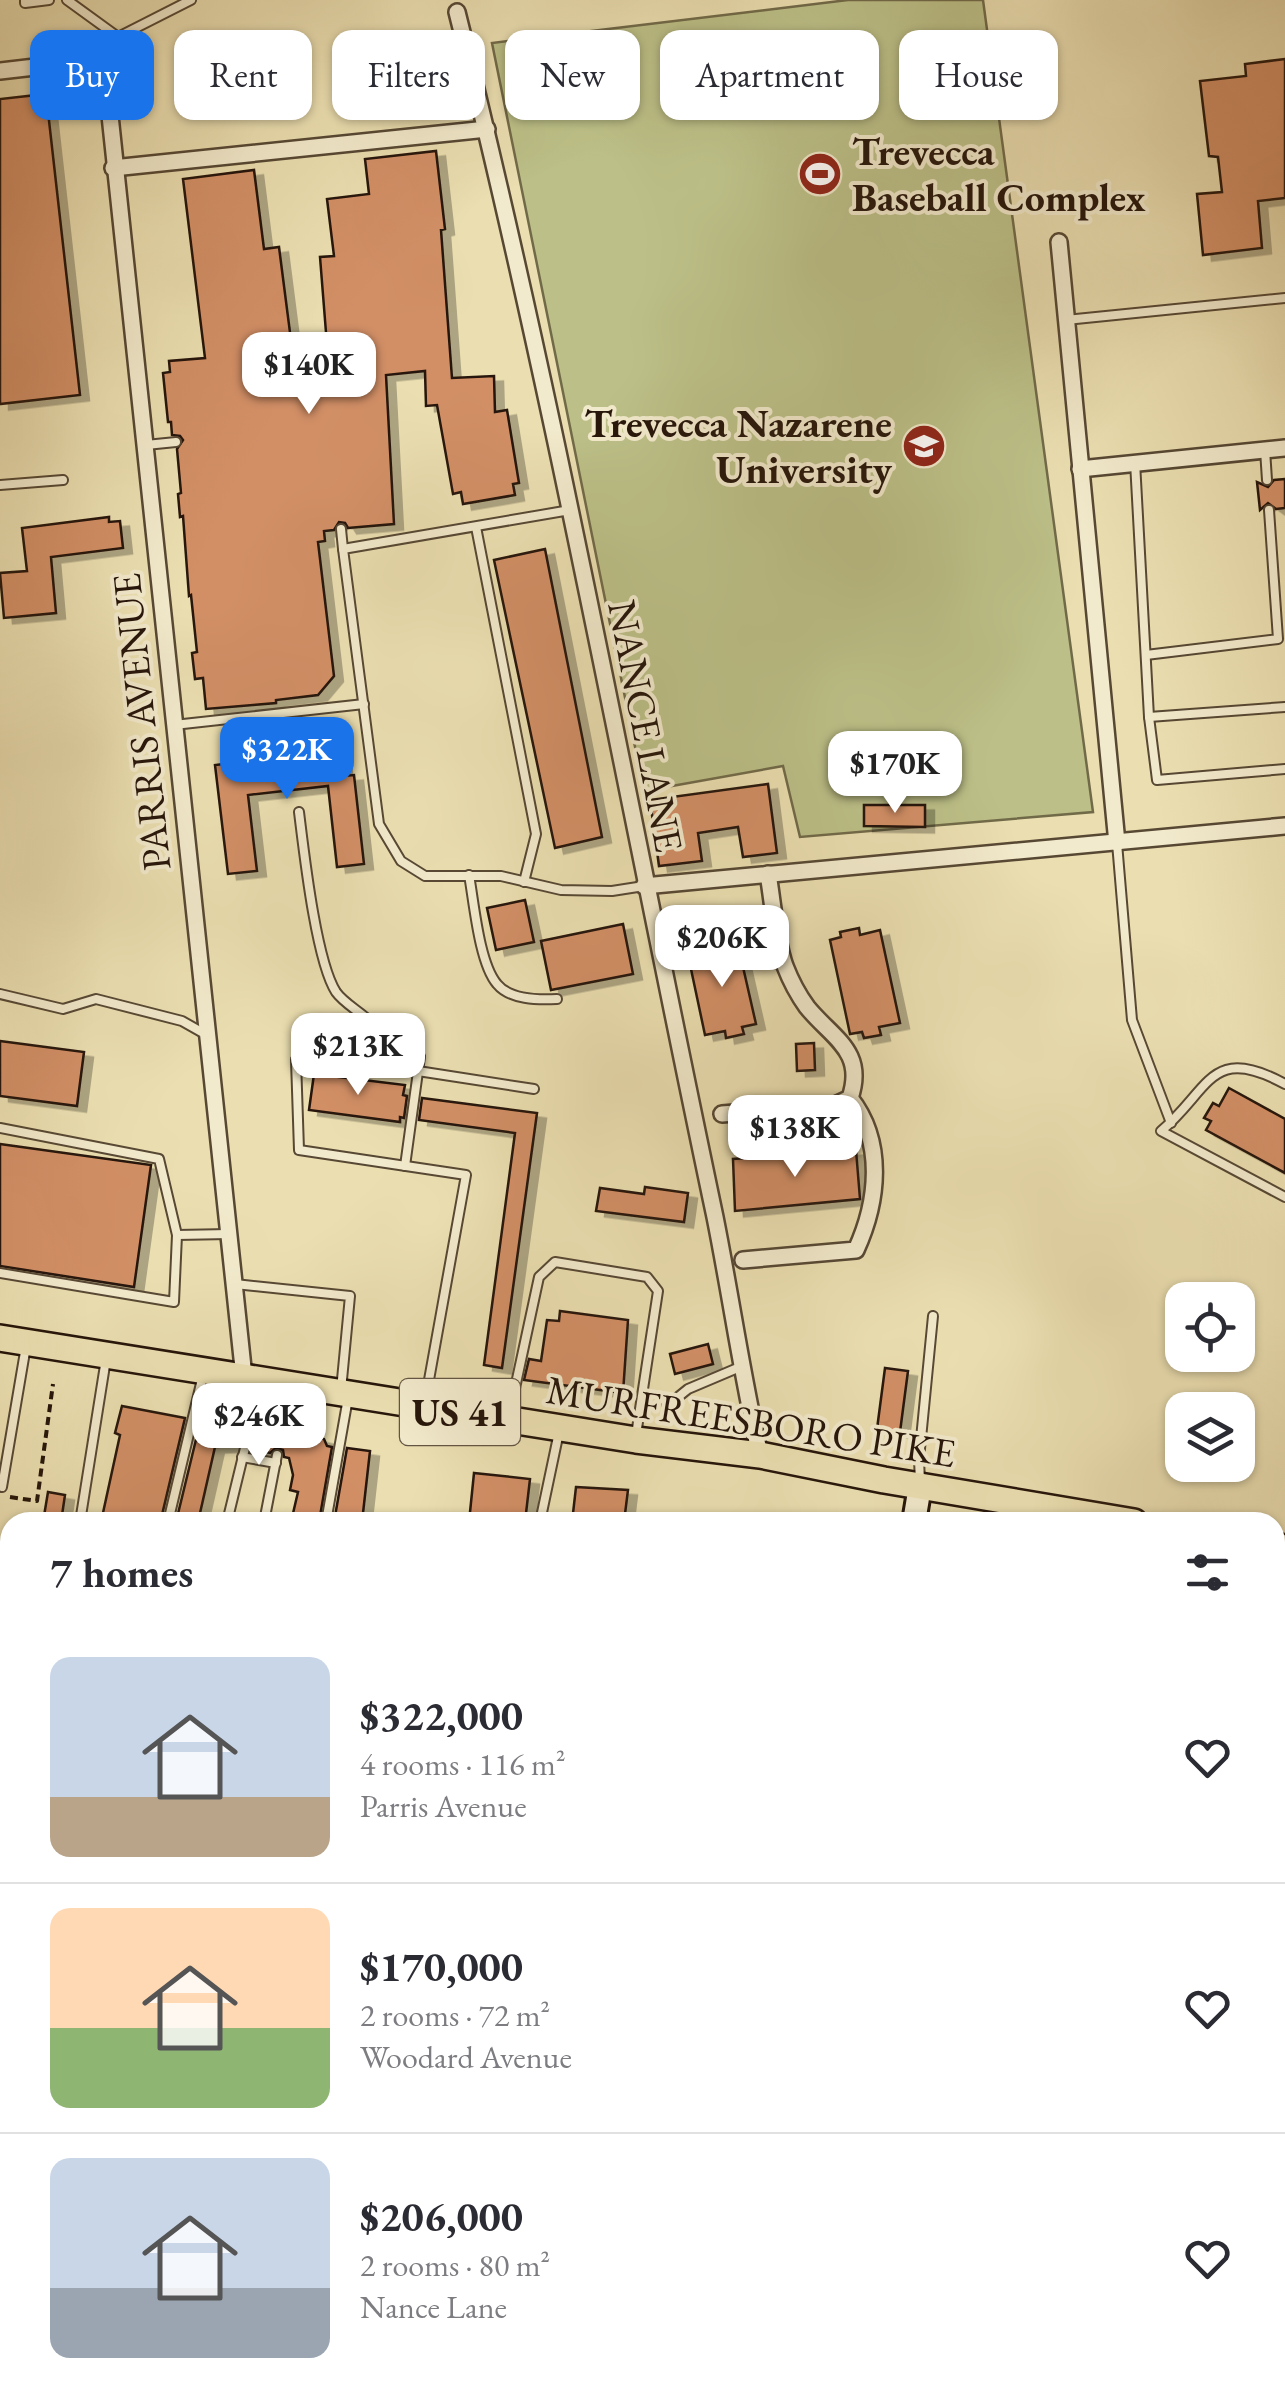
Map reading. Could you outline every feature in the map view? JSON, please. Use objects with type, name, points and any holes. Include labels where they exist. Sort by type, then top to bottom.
[{"type":"main road","name":"MURFREESBORO PIKE","points":[[0,1338],[636,1440],[760,1455],[1075,1512]]},
{"type":"main road","points":[[916,1512],[920,1486]]},
{"type":"street","name":"NANCE LANE","points":[[457,12],[570,510],[760,1455]]},
{"type":"street","points":[[0,71],[30,68]]},
{"type":"street","name":"PARRIS AVENUE","points":[[109,120],[235,1284],[253,1378]]},
{"type":"street","points":[[113,168],[486,129]]},
{"type":"street","points":[[1058,242],[1117,842]]},
{"type":"street","points":[[1080,468],[1285,448]]},
{"type":"street","points":[[644,886],[1285,826]]},
{"type":"street","points":[[768,874],[784,964],[806,1006],[836,1036],[854,1062],[855,1083],[850,1098]]},
{"type":"street","points":[[722,1114],[834,1104],[850,1098]]},
{"type":"street","points":[[743,1260],[856,1250],[874,1198],[875,1166],[864,1116],[850,1098]]},
{"type":"lane","points":[[25,0],[49,0]]},
{"type":"lane","points":[[67,0],[108,30]]},
{"type":"lane","points":[[132,30],[191,0]]},
{"type":"lane","points":[[1066,320],[1285,298]]},
{"type":"lane","points":[[144,446],[176,442]]},
{"type":"lane","points":[[1265,450],[1267,480]]},
{"type":"lane","points":[[1134,462],[1156,780],[1285,768]]},
{"type":"lane","points":[[0,484],[63,480]]},
{"type":"lane","points":[[343,548],[570,510]]},
{"type":"lane","points":[[1146,655],[1278,638],[1281,622],[1269,510]]},
{"type":"lane","points":[[476,527],[536,834],[524,882]]},
{"type":"lane","points":[[342,529],[379,824],[401,861],[426,876],[501,876],[561,890],[612,891],[644,886]]},
{"type":"lane","points":[[174,725],[364,704]]},
{"type":"lane","points":[[1149,717],[1285,707]]},
{"type":"lane","points":[[299,812],[326,965],[336,993],[366,1018],[342,1051],[296,1060],[299,1150],[466,1175],[424,1406]]},
{"type":"lane","points":[[1117,842],[1132,1020],[1171,1123]]},
{"type":"lane","points":[[469,875],[488,968],[498,986],[516,996],[557,999]]},
{"type":"lane","points":[[0,994],[63,1009],[96,999],[182,1022],[208,1036]]},
{"type":"lane","points":[[353,1036],[420,1056],[404,1166]]},
{"type":"lane","points":[[1285,1084],[1242,1067],[1226,1069],[1209,1078],[1161,1131],[1285,1197]]},
{"type":"lane","points":[[418,1071],[534,1089]]},
{"type":"lane","points":[[0,1128],[160,1159],[176,1235],[174,1302],[0,1273]]},
{"type":"lane","points":[[176,1235],[230,1234]]},
{"type":"lane","points":[[508,1419],[538,1277],[554,1262],[647,1277],[658,1291],[636,1440]]},
{"type":"lane","points":[[235,1284],[350,1296],[344,1393],[327,1512]]},
{"type":"lane","points":[[920,1486],[919,1459],[933,1316]]},
{"type":"lane","points":[[1,1491],[27,1342]]},
{"type":"lane","points":[[82,1512],[107,1355]]},
{"type":"lane","points":[[667,1406],[688,1389],[740,1367]]},
{"type":"lane","points":[[170,1512],[204,1370]]},
{"type":"lane","points":[[250,1430],[253,1378]]},
{"type":"lane","points":[[280,1437],[292,1385]]},
{"type":"lane","points":[[542,1512],[560,1428]]},
{"type":"lane","points":[[229,1512],[244,1452],[276,1459],[266,1512]]},
{"type":"path","points":[[1,1491],[37,1501],[53,1384]]},
{"type":"green space","points":[[848,0],[983,0],[987,30],[899,30],[899,120],[999,120],[1093,812],[800,837],[783,766],[644,791],[508,120],[640,120],[640,30],[600,30]]},
{"type":"green space","points":[[505,41],[505,107],[492,43]]},
{"type":"building","points":[[1285,59],[1285,198],[1258,201],[1262,248],[1203,255],[1197,194],[1222,192],[1218,157],[1209,156],[1200,81],[1246,76],[1245,64]]},
{"type":"building","points":[[30,96],[30,120],[49,120],[80,395],[0,404],[0,99]]},
{"type":"building","points":[[436,151],[445,229],[441,230],[452,378],[494,376],[495,412],[507,410],[519,483],[513,484],[515,495],[463,504],[461,492],[453,494],[437,405],[426,406],[425,371],[386,375],[394,524],[348,528],[339,522],[334,530],[324,531],[325,541],[318,542],[334,676],[318,695],[206,709],[203,678],[195,679],[192,653],[197,652],[178,494],[181,493],[177,449],[183,440],[172,435],[168,422],[163,373],[170,372],[169,361],[205,358],[183,179],[254,170],[264,249],[279,247],[292,348],[327,345],[320,257],[334,256],[327,199],[369,194],[365,159]]},
{"type":"building","points":[[1285,479],[1285,508],[1276,509],[1268,503],[1260,510],[1257,482],[1268,487],[1274,480]]},
{"type":"building","points":[[109,517],[109,522],[120,521],[123,548],[51,557],[56,613],[4,618],[0,573],[27,571],[22,528]]},
{"type":"building","points":[[545,549],[602,837],[555,848],[494,560]]},
{"type":"building","points":[[341,750],[344,776],[354,775],[364,864],[337,867],[328,786],[248,795],[257,871],[228,874],[215,765]]},
{"type":"building","points":[[768,784],[777,853],[743,857],[738,827],[698,833],[702,861],[659,866],[650,800]]},
{"type":"building","points":[[864,805],[925,805],[925,827],[864,826]]},
{"type":"building","points":[[525,900],[534,942],[496,950],[487,908]]},
{"type":"building","points":[[623,924],[633,974],[551,990],[541,941]]},
{"type":"building","points":[[859,928],[860,935],[880,930],[900,1023],[879,1027],[881,1035],[864,1038],[862,1032],[850,1034],[830,940],[841,937],[840,932]]},
{"type":"building","points":[[722,941],[724,948],[738,945],[756,1024],[742,1027],[744,1034],[726,1038],[725,1031],[705,1035],[688,955]]},
{"type":"building","points":[[0,1041],[84,1052],[77,1106],[0,1096]]},
{"type":"building","points":[[814,1043],[815,1070],[797,1071],[796,1044]]},
{"type":"building","points":[[314,1074],[405,1085],[404,1118],[400,1117],[400,1122],[309,1110]]},
{"type":"building","points":[[1229,1088],[1285,1119],[1285,1173],[1206,1130],[1211,1121],[1204,1118],[1213,1103],[1219,1106]]},
{"type":"building","points":[[422,1098],[537,1113],[502,1368],[484,1365],[515,1133],[419,1120]]},
{"type":"building","points":[[0,1144],[151,1165],[134,1287],[0,1266]]},
{"type":"building","points":[[856,1150],[860,1199],[735,1211],[733,1159]]},
{"type":"building","points":[[645,1187],[688,1193],[684,1222],[596,1211],[600,1188],[644,1194]]},
{"type":"building","points":[[560,1311],[628,1320],[623,1393],[524,1380],[529,1359],[541,1361],[547,1320],[559,1321]]},
{"type":"building","points":[[708,1344],[713,1364],[675,1374],[670,1354]]},
{"type":"building","points":[[885,1368],[908,1371],[900,1432],[877,1429]]},
{"type":"building","points":[[122,1406],[185,1418],[163,1512],[103,1512],[120,1435],[115,1433]]},
{"type":"building","points":[[201,1419],[243,1429],[249,1437],[257,1432],[274,1436],[280,1444],[288,1439],[304,1442],[315,1437],[332,1447],[321,1512],[293,1512],[298,1492],[290,1490],[293,1475],[283,1450],[276,1448],[270,1453],[252,1449],[246,1441],[238,1446],[215,1447],[200,1512],[178,1512]]},
{"type":"building","points":[[347,1448],[370,1451],[363,1512],[336,1512]]},
{"type":"building","points":[[474,1473],[530,1479],[526,1512],[470,1512]]},
{"type":"building","points":[[576,1487],[628,1490],[625,1512],[573,1512]]},
{"type":"building","points":[[48,1492],[65,1495],[62,1512],[45,1512]]},
{"type":"place","name":"Trevecca Baseball Complex","points":[[820,174]]},
{"type":"place","name":"Trevecca Nazarene University","points":[[924,446]]}]
